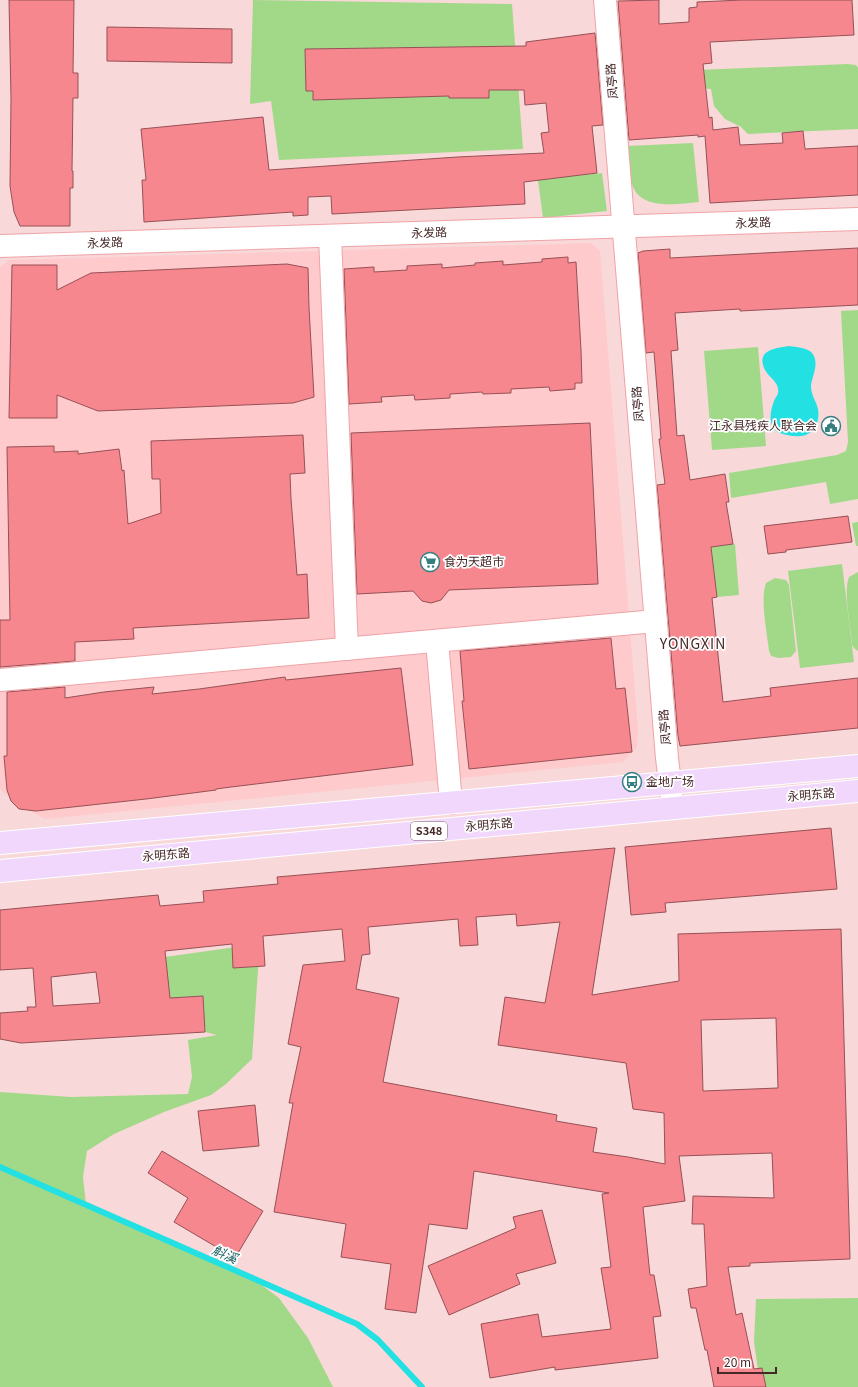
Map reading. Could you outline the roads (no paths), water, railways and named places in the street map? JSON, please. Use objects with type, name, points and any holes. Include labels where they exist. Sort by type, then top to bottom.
[{"type":"main road","name":"永明东路","points":[[0,843],[858,766]]},
{"type":"main road","name":"永明东路","points":[[0,871],[858,791]]},
{"type":"street","name":"凤亭路","points":[[605,0],[656,622],[673,808]]},
{"type":"street","name":"永发路","points":[[0,246],[858,219]]},
{"type":"street","points":[[330,236],[347,649]]},
{"type":"street","points":[[0,680],[656,622]]},
{"type":"street","points":[[437,641],[451,803]]},
{"type":"water","points":[[789,346],[810,351],[815,361],[815,370],[811,386],[818,409],[818,418],[816,427],[810,433],[801,436],[782,434],[776,431],[773,427],[771,423],[771,414],[774,400],[778,394],[778,389],[776,383],[765,370],[763,363],[763,358],[768,351]]},
{"type":"waterway","name":"斛溪","points":[[0,1167],[357,1324],[378,1340],[422,1387]]},
{"type":"place","name":"江永县残疾人联合会","points":[[831,426]]},
{"type":"place","name":"食为天超市","points":[[430,562]]},
{"type":"place","name":"金地广场","points":[[632,782]]},
{"type":"district","name":"YONGXIN","points":[[693,644]]}]
